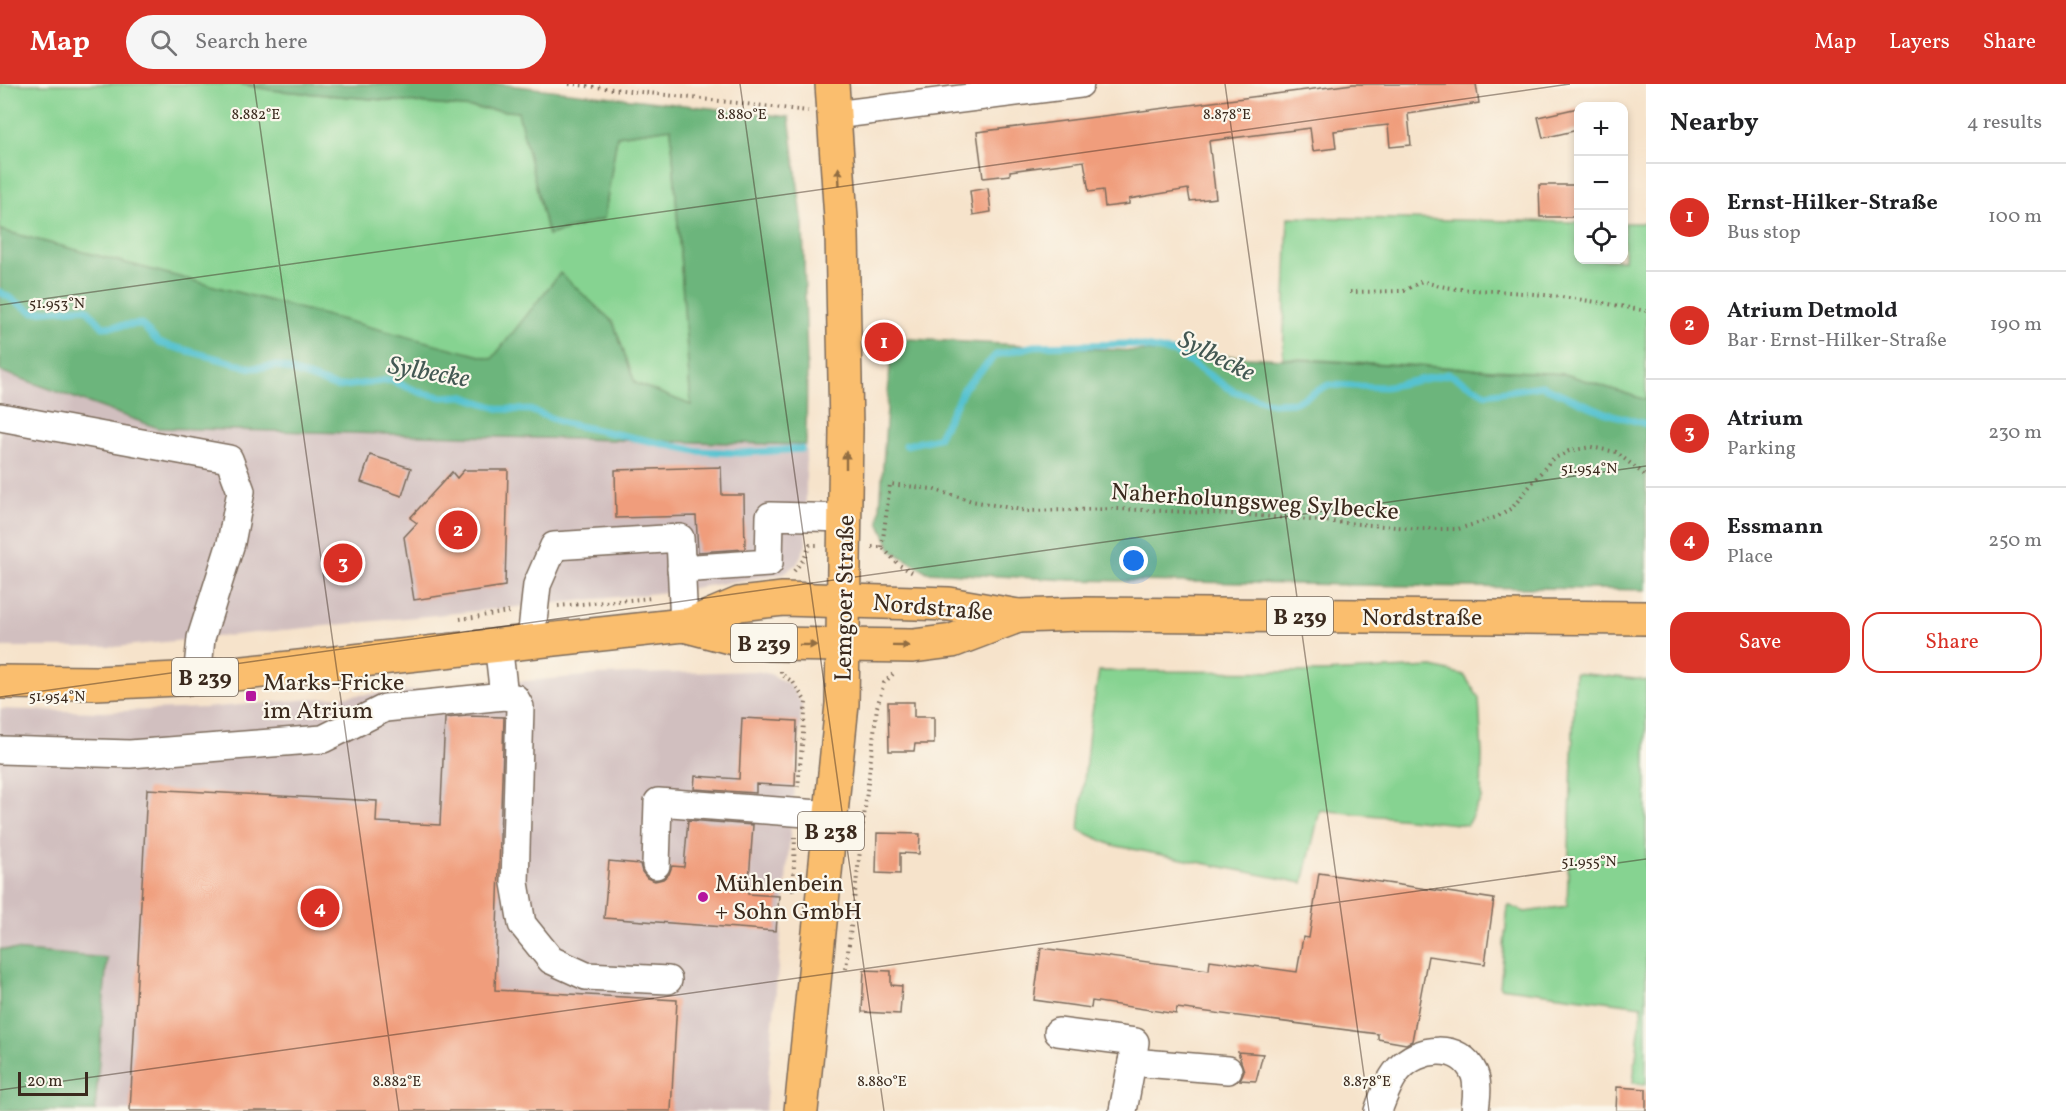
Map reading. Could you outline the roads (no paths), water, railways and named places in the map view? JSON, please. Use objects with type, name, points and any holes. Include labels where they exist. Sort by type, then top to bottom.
[{"type":"main road","name":"Lemgoer Straße","points":[[801,1111],[833,815],[842,704],[846,518],[843,246],[834,99]]},
{"type":"main road","name":"Nordstraße","points":[[686,625],[740,604],[783,599],[949,604],[1018,616],[1092,614],[1646,618]]},
{"type":"main road","name":"Nordstraße","points":[[842,645],[913,646],[952,641],[1018,616]]},
{"type":"main road","name":"B 239","points":[[0,682],[96,683],[196,678],[498,643],[686,625],[749,642],[842,645]]},
{"type":"street","points":[[834,99],[1080,84]]},
{"type":"street","points":[[0,417],[229,459],[241,491],[231,543],[201,638],[196,678]]},
{"type":"street","points":[[681,569],[769,563],[770,516],[846,518]]},
{"type":"street","points":[[531,640],[537,585],[554,546],[680,538],[686,625]]},
{"type":"street","points":[[498,643],[504,696]]},
{"type":"street","points":[[0,750],[130,754],[323,740],[385,708],[504,696],[515,698],[520,707],[515,883],[522,924],[551,960],[586,976],[668,980]]},
{"type":"street","points":[[656,865],[658,802],[833,815]]},
{"type":"street","points":[[1058,1032],[1135,1042],[1123,1111]]},
{"type":"street","points":[[1378,1111],[1399,1069],[1422,1052],[1447,1050],[1463,1060],[1474,1073],[1475,1111]]},
{"type":"street","points":[[1132,1062],[1228,1070]]},
{"type":"waterway","name":"Sylbecke","points":[[0,292],[33,312],[86,308],[103,327],[141,324],[159,343],[252,368],[278,366],[337,387],[390,380],[422,393],[443,397],[462,396],[500,409],[530,410],[564,423],[697,451],[741,453],[801,449]]},
{"type":"waterway","name":"Sylbecke","points":[[906,445],[938,438],[965,387],[996,355],[1034,346],[1129,344],[1176,353],[1233,391],[1272,403],[1296,402],[1328,385],[1385,387],[1449,374],[1486,394],[1542,386],[1606,413],[1646,424]]},
{"type":"place","name":"Ernst-Hilker-Straße","points":[[884,342]]},
{"type":"place","name":"Atrium Detmold","points":[[458,530]]},
{"type":"place","name":"Atrium","points":[[343,563]]},
{"type":"place","name":"Marks-Fricke im Atrium","points":[[251,696]]},
{"type":"place","name":"Mühlenbein + Sohn GmbH","points":[[703,897]]},
{"type":"place","name":"Essmann","points":[[320,908]]}]
